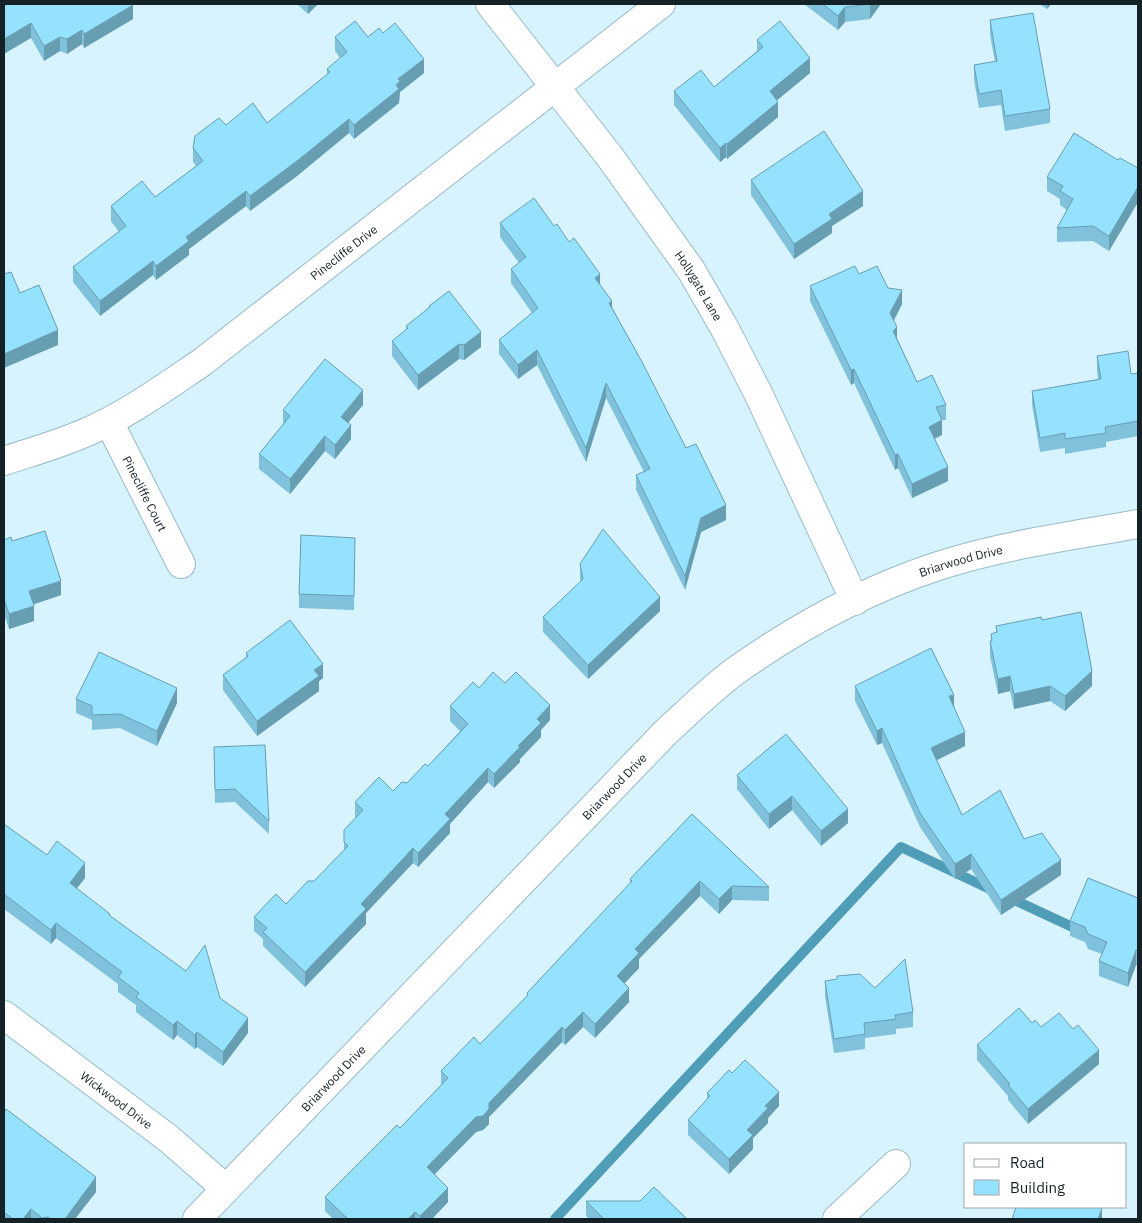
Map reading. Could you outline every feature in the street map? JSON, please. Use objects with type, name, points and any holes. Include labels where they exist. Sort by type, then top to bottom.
[{"type":"street","name":"Hollygate Lane","points":[[490,4],[610,157],[686,262],[716,312],[758,394],[855,601]]},
{"type":"street","name":"Pinecliffe Drive","points":[[4,461],[85,433],[109,422],[143,402],[201,363],[661,4]]},
{"type":"street","name":"Pinecliffe Court","points":[[109,422],[182,564]]},
{"type":"street","name":"Briarwood Drive","points":[[196,1219],[666,732],[733,673],[801,628],[842,605],[855,601],[892,583],[939,566],[1012,546],[1138,524]]},
{"type":"street","name":"Wickwood Drive","points":[[4,1015],[169,1139],[226,1188]]},
{"type":"street","points":[[837,1219],[896,1164]]},
{"type":"building","points":[[8,4],[133,5],[84,34],[82,30],[67,39],[60,37],[44,46],[31,23],[4,39],[4,6]]},
{"type":"building","points":[[823,4],[870,4],[845,7],[838,16]]},
{"type":"building","points":[[1033,13],[1050,109],[1005,116],[1001,90],[979,94],[974,65],[997,61],[990,20]]},
{"type":"building","points":[[355,21],[368,37],[379,28],[383,33],[395,23],[424,59],[398,79],[400,81],[396,85],[399,89],[354,125],[349,119],[250,196],[246,191],[186,237],[189,241],[156,266],[153,261],[100,301],[73,267],[126,226],[111,206],[142,181],[155,197],[203,161],[193,148],[195,136],[219,118],[226,125],[253,103],[267,123],[330,72],[327,69],[347,52],[335,37]]},
{"type":"building","points":[[780,21],[810,58],[770,91],[778,102],[720,148],[674,91],[701,70],[714,87],[763,47],[757,40]]},
{"type":"building","points":[[824,131],[863,191],[829,214],[832,219],[794,244],[751,180]]},
{"type":"building","points":[[1074,133],[1118,160],[1120,158],[1138,168],[1138,187],[1109,236],[1093,226],[1057,228],[1073,199],[1060,191],[1063,186],[1047,177]]},
{"type":"building","points":[[534,198],[554,226],[557,224],[569,242],[574,238],[600,274],[595,278],[612,301],[609,303],[641,360],[686,448],[696,444],[726,505],[701,518],[685,576],[636,475],[650,469],[606,383],[586,448],[537,350],[518,365],[499,340],[538,308],[511,269],[526,257],[500,223]]},
{"type":"building","points":[[855,266],[859,274],[877,266],[888,288],[902,290],[890,313],[897,327],[893,331],[917,382],[932,375],[946,405],[936,407],[942,420],[929,427],[948,467],[912,484],[898,454],[895,455],[854,369],[851,370],[810,286]]},
{"type":"building","points":[[11,272],[20,293],[39,285],[58,330],[4,354],[4,274]]},
{"type":"building","points":[[449,291],[481,332],[464,345],[459,344],[418,375],[392,341],[408,328],[406,326]]},
{"type":"building","points":[[1128,351],[1131,374],[1138,373],[1138,421],[1105,427],[1106,433],[1065,439],[1065,433],[1040,438],[1032,391],[1101,379],[1097,356]]},
{"type":"building","points":[[325,359],[363,390],[341,417],[351,425],[335,445],[325,436],[290,479],[259,454],[290,416],[283,410]]},
{"type":"building","points":[[603,529],[660,597],[588,665],[543,617],[583,579],[580,564]]},
{"type":"building","points":[[45,531],[61,581],[29,591],[34,606],[9,614],[4,599],[4,540],[11,537],[12,541]]},
{"type":"building","points":[[301,535],[355,538],[354,596],[299,594]]},
{"type":"building","points":[[1081,612],[1092,671],[1065,696],[1050,686],[1014,694],[1010,676],[998,679],[990,641],[992,641],[991,634],[997,632],[996,626],[1041,617],[1042,620]]},
{"type":"building","points":[[290,620],[323,664],[314,670],[319,676],[257,721],[223,675],[248,656],[246,653]]},
{"type":"building","points":[[931,648],[954,695],[949,696],[965,732],[931,748],[962,815],[1000,790],[1024,839],[1042,833],[1061,860],[1001,900],[971,854],[955,864],[920,813],[882,728],[877,731],[855,686]]},
{"type":"building","points":[[99,652],[177,688],[157,731],[120,714],[92,715],[92,706],[76,699]]},
{"type":"building","points":[[493,672],[505,683],[516,672],[550,705],[537,719],[541,723],[494,774],[488,768],[445,814],[450,819],[418,853],[413,848],[361,904],[366,909],[305,972],[263,932],[267,928],[254,917],[276,894],[286,904],[308,881],[314,881],[348,846],[344,842],[344,830],[363,810],[355,802],[379,777],[393,791],[402,782],[407,783],[425,764],[428,766],[468,724],[450,706],[473,682],[479,688]]},
{"type":"building","points":[[786,734],[848,809],[821,831],[792,796],[769,814],[737,775]]},
{"type":"building","points":[[265,745],[269,821],[235,789],[215,790],[214,747]]},
{"type":"building","points":[[692,814],[769,887],[732,886],[719,899],[700,881],[635,949],[639,953],[617,976],[629,988],[595,1024],[583,1012],[565,1030],[562,1027],[489,1103],[489,1109],[483,1116],[476,1117],[427,1167],[448,1188],[420,1216],[415,1212],[408,1219],[348,1219],[325,1197],[397,1125],[400,1128],[448,1078],[441,1071],[474,1037],[480,1044],[528,995],[527,993],[632,881],[630,879]]},
{"type":"building","points":[[4,824],[47,855],[57,841],[85,863],[70,883],[109,915],[186,971],[205,945],[220,998],[248,1018],[223,1052],[197,1032],[195,1035],[177,1021],[173,1025],[136,997],[139,993],[118,977],[122,972],[56,923],[51,930],[4,894]]},
{"type":"building","points":[[1088,878],[1138,898],[1138,951],[1136,950],[1128,973],[1099,961],[1107,942],[1088,934],[1085,927],[1070,921]]},
{"type":"building","points":[[905,959],[913,1012],[895,1015],[896,1019],[864,1023],[865,1034],[834,1039],[825,981],[837,979],[837,976],[860,974],[875,988]]},
{"type":"building","points":[[1019,1008],[1032,1023],[1035,1020],[1041,1027],[1059,1013],[1073,1029],[1078,1025],[1099,1050],[1028,1109],[1008,1085],[1010,1084],[977,1045]]},
{"type":"building","points":[[745,1060],[779,1092],[765,1106],[768,1108],[747,1130],[753,1135],[729,1159],[688,1120],[710,1096],[707,1093],[729,1070],[732,1073]]},
{"type":"building","points":[[6,1109],[96,1177],[65,1219],[42,1218],[31,1209],[23,1219],[13,1219],[4,1212],[4,1113]]},
{"type":"building","points":[[654,1187],[687,1219],[604,1219],[586,1201],[640,1201]]},
{"type":"building","points":[[1016,1208],[1102,1208],[1098,1219],[1012,1219]]},
{"type":"waterway","points":[[555,1219],[901,847],[992,890]]},
{"type":"waterway","points":[[1008,897],[1081,931]]}]
